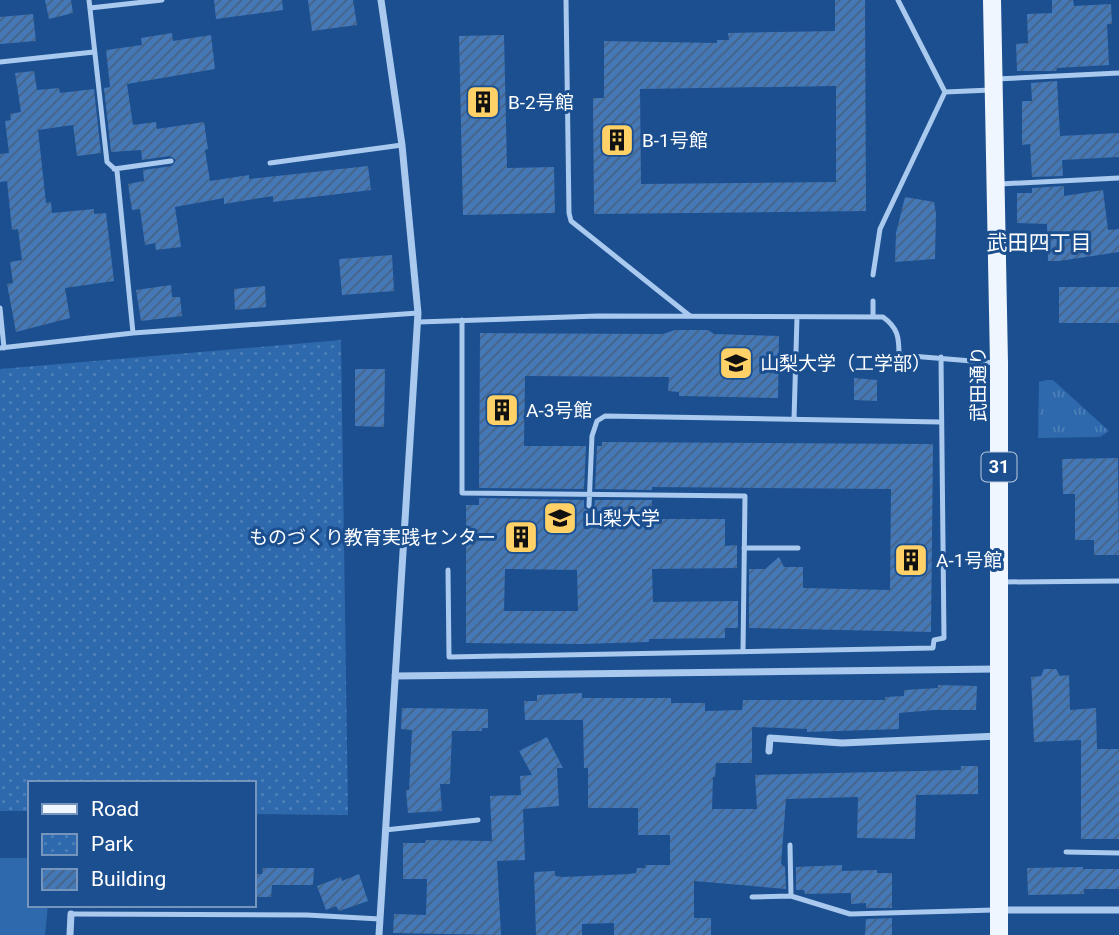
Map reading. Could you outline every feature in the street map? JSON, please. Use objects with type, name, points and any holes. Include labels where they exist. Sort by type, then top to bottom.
[{"type":"main road","name":"武田通り","points":[[992,0],[999,363],[999,935]]},
{"type":"street","points":[[379,935],[418,322],[402,145],[381,0]]},
{"type":"street","points":[[395,676],[999,669]]},
{"type":"street","points":[[769,751],[770,738],[842,743],[999,736]]},
{"type":"street","points":[[1001,910],[1119,910]]},
{"type":"street","points":[[70,935],[71,914]]},
{"type":"lane","points":[[89,0],[107,162],[117,172],[133,333]]},
{"type":"lane","points":[[90,8],[162,0]]},
{"type":"lane","points":[[566,0],[571,221],[690,316]]},
{"type":"lane","points":[[898,0],[945,92]]},
{"type":"lane","points":[[0,62],[94,52]]},
{"type":"lane","points":[[945,92],[993,84],[1119,73]]},
{"type":"lane","points":[[873,275],[880,229],[945,92]]},
{"type":"lane","points":[[270,163],[402,145]]},
{"type":"lane","points":[[114,169],[171,161]]},
{"type":"lane","points":[[995,184],[1119,178]]},
{"type":"lane","points":[[873,301],[873,317]]},
{"type":"lane","points":[[0,308],[2,348],[133,333],[418,313]]},
{"type":"lane","points":[[418,322],[598,316],[883,317],[893,324],[900,335],[900,355],[999,363]]},
{"type":"lane","points":[[794,419],[797,317]]},
{"type":"lane","points":[[463,320],[462,493],[745,496],[743,652]]},
{"type":"lane","points":[[448,570],[449,657],[933,648],[934,640],[944,638],[941,357]]},
{"type":"lane","points":[[589,506],[592,436],[597,421],[604,416],[940,422]]},
{"type":"lane","points":[[744,548],[798,548]]},
{"type":"lane","points":[[999,582],[1119,581]]},
{"type":"lane","points":[[386,830],[478,820]]},
{"type":"lane","points":[[790,845],[791,896]]},
{"type":"lane","points":[[1066,852],[1119,853]]},
{"type":"lane","points":[[752,897],[791,896],[850,914],[1001,910]]},
{"type":"lane","points":[[71,914],[307,915],[380,919]]},
{"type":"green space","points":[[341,340],[348,815],[256,814],[256,781],[28,781],[28,811],[0,811],[0,369]]},
{"type":"green space","points":[[1053,380],[1109,431],[1100,437],[1038,438],[1039,382]]},
{"type":"green space","points":[[0,858],[28,858],[28,907],[48,907],[45,935],[0,935]]},
{"type":"building","points":[[45,0],[71,0],[73,13],[49,19]]},
{"type":"building","points":[[214,0],[282,0],[283,10],[216,19]]},
{"type":"building","points":[[308,0],[353,0],[357,25],[312,31]]},
{"type":"building","points":[[835,0],[865,0],[866,211],[594,214],[593,98],[604,98],[604,41],[717,43],[717,40],[729,40],[728,33],[835,31]],"holes":[[[836,86],[836,182],[641,184],[640,89]]]},
{"type":"building","points":[[1052,0],[1073,0],[1074,6],[1111,4],[1112,24],[1107,24],[1109,65],[1057,68],[1056,71],[1017,71],[1016,44],[1028,43],[1027,14],[1052,13]]},
{"type":"building","points":[[33,14],[36,41],[0,44],[0,17]]},
{"type":"building","points":[[172,33],[173,41],[211,35],[215,69],[127,84],[133,125],[156,122],[157,129],[204,122],[210,181],[249,175],[249,179],[368,166],[371,190],[273,202],[273,196],[224,204],[224,198],[175,207],[181,247],[156,250],[155,243],[145,245],[140,209],[132,210],[128,184],[144,181],[143,170],[172,166],[176,160],[170,156],[142,160],[141,150],[111,152],[104,88],[110,87],[106,50],[142,45],[141,38]]},
{"type":"building","name":"B-2号館","points":[[504,35],[507,168],[554,167],[555,213],[463,215],[459,36]]},
{"type":"building","points":[[34,71],[37,90],[59,88],[60,93],[94,89],[101,153],[77,156],[73,125],[38,130],[46,203],[51,202],[52,213],[94,209],[94,214],[106,213],[114,281],[65,288],[70,318],[16,332],[7,284],[13,283],[10,262],[22,260],[18,229],[12,230],[7,181],[0,182],[0,154],[9,153],[5,121],[11,120],[10,114],[21,112],[15,73]]},
{"type":"building","points":[[1057,81],[1060,136],[1119,133],[1119,157],[1062,160],[1063,176],[1032,177],[1030,144],[1022,145],[1022,101],[1032,101],[1031,83]]},
{"type":"building","points":[[1064,186],[1064,196],[1103,190],[1108,230],[1119,229],[1119,252],[1048,261],[1047,224],[1017,223],[1017,193],[1032,193],[1032,188]]},
{"type":"building","points":[[905,197],[934,202],[935,259],[895,262],[896,233]]},
{"type":"building","points":[[392,255],[394,291],[342,295],[339,259]]},
{"type":"building","points":[[171,285],[172,297],[180,297],[182,316],[141,321],[136,290]]},
{"type":"building","points":[[265,286],[266,307],[235,310],[234,289]]},
{"type":"building","points":[[1059,287],[1119,287],[1119,323],[1059,323]]},
{"type":"building","points":[[675,330],[779,336],[778,398],[679,396],[679,392],[668,391],[669,377],[525,376],[524,446],[586,446],[584,489],[479,488],[480,333],[663,334]]},
{"type":"building","points":[[355,369],[385,369],[384,427],[355,426]]},
{"type":"building","points":[[854,378],[877,380],[877,401],[854,400]]},
{"type":"building","name":"A-1号館","points":[[602,442],[933,444],[931,632],[749,628],[749,569],[765,569],[779,557],[784,567],[803,567],[803,588],[890,590],[891,489],[595,489],[597,446],[602,446]]},
{"type":"building","points":[[1118,458],[1119,555],[1094,555],[1094,540],[1075,540],[1075,494],[1063,494],[1062,459]]},
{"type":"building","points":[[479,498],[584,500],[584,508],[589,511],[594,508],[595,500],[652,500],[652,519],[725,519],[725,546],[737,545],[737,568],[652,569],[653,602],[738,601],[738,628],[725,628],[725,638],[649,639],[649,642],[580,644],[466,643],[466,505],[479,505]],"holes":[[[505,569],[577,570],[578,611],[504,611]]]},
{"type":"building","points":[[1044,669],[1056,669],[1060,676],[1069,675],[1070,710],[1096,708],[1097,749],[1119,749],[1119,839],[1081,839],[1081,740],[1034,742],[1031,677],[1041,676]]},
{"type":"building","points":[[938,685],[977,686],[976,710],[899,713],[899,729],[807,732],[807,729],[752,727],[752,763],[716,763],[713,777],[712,809],[757,809],[755,775],[961,770],[961,766],[978,766],[978,794],[916,795],[915,839],[857,838],[858,797],[786,799],[781,864],[785,867],[786,889],[694,881],[694,918],[711,918],[711,935],[614,935],[614,923],[582,924],[582,935],[536,935],[534,872],[555,871],[555,876],[563,877],[629,874],[636,873],[637,868],[646,868],[645,865],[670,865],[670,835],[638,835],[638,808],[588,808],[588,768],[584,768],[583,720],[525,720],[524,701],[537,701],[537,695],[582,693],[582,698],[671,698],[671,703],[705,703],[705,711],[742,710],[743,700],[885,700],[885,697],[904,696],[904,690],[938,688]]},
{"type":"building","points":[[402,708],[488,709],[488,728],[482,728],[482,731],[452,731],[450,784],[440,784],[442,811],[408,813],[406,790],[409,790],[412,730],[401,729]]},
{"type":"building","points":[[547,737],[563,768],[557,768],[559,806],[523,809],[525,860],[497,861],[501,935],[393,933],[394,914],[426,915],[427,879],[403,879],[403,843],[425,843],[426,840],[492,841],[490,796],[521,795],[520,776],[532,775],[519,751]]},
{"type":"building","points":[[842,865],[842,871],[877,870],[877,873],[892,873],[892,908],[866,908],[866,903],[851,904],[851,893],[805,894],[804,890],[796,890],[796,867]]},
{"type":"building","points":[[263,868],[314,868],[313,885],[272,885],[271,897],[256,897],[256,874],[262,874]]},
{"type":"building","points":[[1027,868],[1119,869],[1119,889],[1084,889],[1084,894],[1028,895]]},
{"type":"building","points":[[359,874],[368,901],[339,911],[336,906],[326,910],[317,886]]},
{"type":"building","points":[[892,918],[892,935],[865,935],[866,919]]},
{"type":"place","name":"B-2号館","points":[[483,102]]},
{"type":"place","name":"B-1号館","points":[[617,140]]},
{"type":"place","name":"山梨大学（工学部）","points":[[736,363]]},
{"type":"place","name":"A-3号館","points":[[502,410]]},
{"type":"place","name":"山梨大学","points":[[560,518]]},
{"type":"place","name":"ものづくり教育実践センター","points":[[521,537]]},
{"type":"place","name":"A-1号館","points":[[911,560]]},
{"type":"district","name":"武田四丁目","points":[[1039,243]]}]
